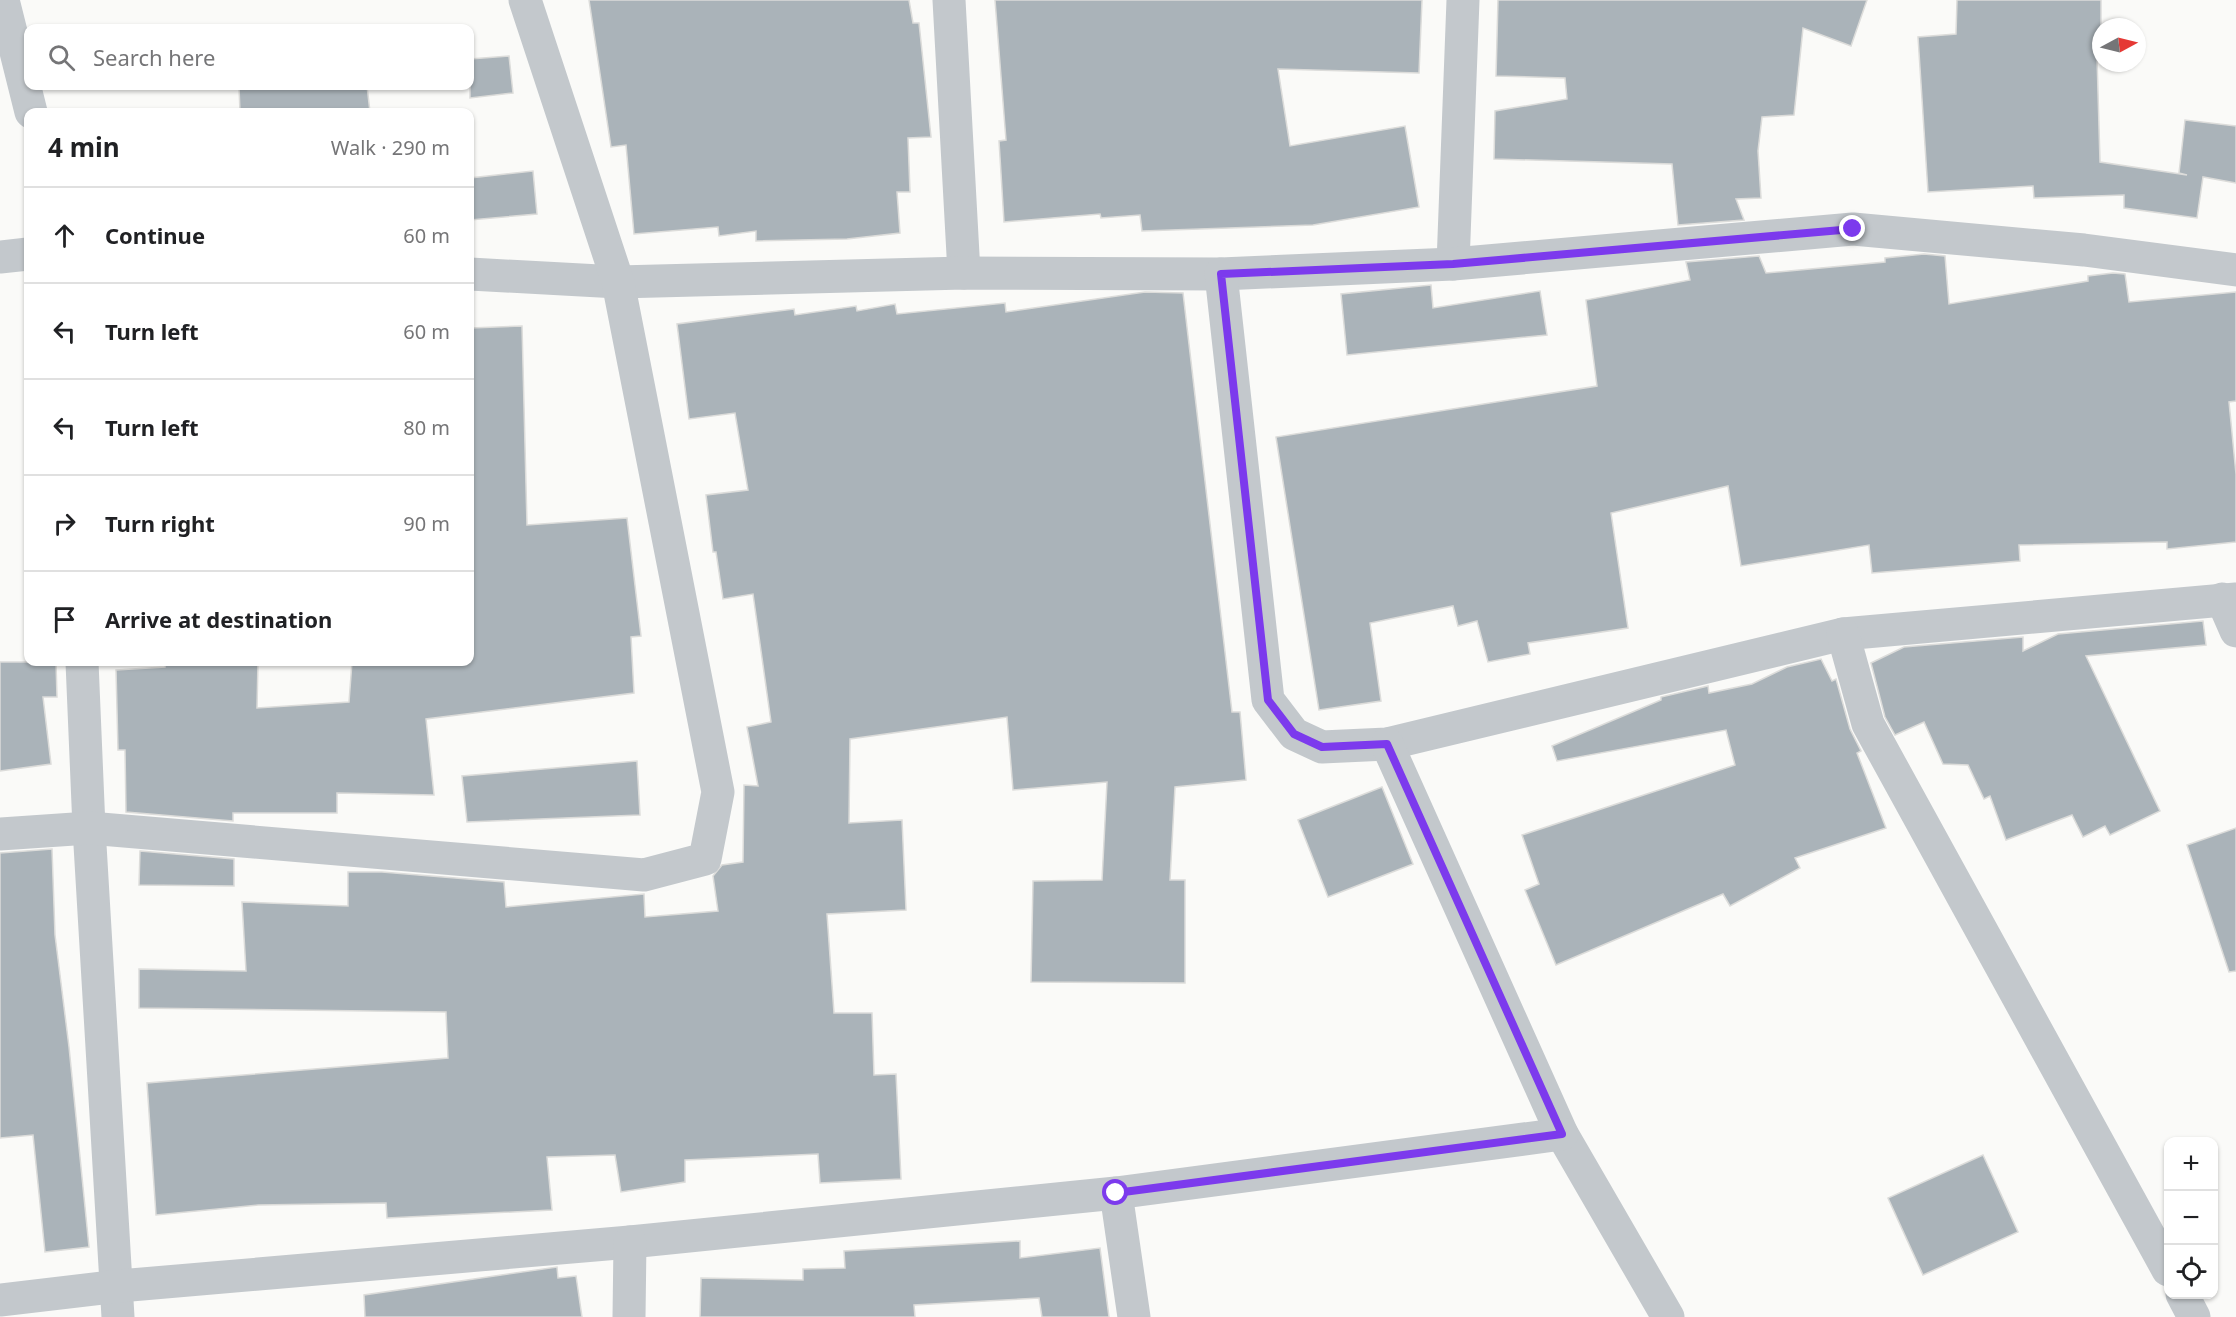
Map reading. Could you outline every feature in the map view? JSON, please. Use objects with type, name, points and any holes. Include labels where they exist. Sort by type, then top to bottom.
[{"type":"street","points":[[3,0],[24,84]]},
{"type":"street","points":[[0,834],[89,828],[644,875],[705,859],[718,792],[618,282],[525,0]]},
{"type":"street","points":[[949,0],[964,273]]},
{"type":"street","points":[[1453,264],[1462,0]]},
{"type":"street","points":[[26,90],[30,108]]},
{"type":"street","points":[[474,274],[618,282],[964,273],[1221,274],[1453,264],[1853,229],[2084,250],[2236,270]]},
{"type":"street","points":[[0,256],[24,254]]},
{"type":"street","points":[[1221,274],[1268,700],[1294,734],[1322,747],[1387,744],[1843,634],[2229,599],[2236,631]]},
{"type":"street","points":[[1843,634],[1868,724],[2164,1261]]},
{"type":"street","points":[[82,666],[89,828],[118,1301]]},
{"type":"street","points":[[1387,744],[1562,1134],[1668,1317]]},
{"type":"street","points":[[0,1300],[118,1301],[630,1242],[1116,1193],[1562,1134]]},
{"type":"street","points":[[1116,1193],[1134,1317]]},
{"type":"street","points":[[629,1317],[630,1242]]},
{"type":"street","points":[[2185,1299],[2194,1317]]},
{"type":"building","points":[[589,0],[909,0],[913,23],[919,23],[931,137],[908,138],[910,192],[897,192],[900,233],[847,239],[756,241],[756,231],[719,236],[718,227],[634,234],[626,145],[611,147]]},
{"type":"building","points":[[995,0],[1422,0],[1419,73],[1278,69],[1290,146],[1405,126],[1419,207],[1313,225],[1142,231],[1140,215],[1101,218],[1100,214],[1004,222],[999,141],[1006,140]]},
{"type":"building","points":[[1498,0],[1867,0],[1851,46],[1803,28],[1794,115],[1762,117],[1758,151],[1761,198],[1736,199],[1744,220],[1678,225],[1672,164],[1494,159],[1495,111],[1567,99],[1565,78],[1496,76]]},
{"type":"building","points":[[1957,0],[2101,0],[2101,18],[2092,18],[2092,72],[2097,72],[2100,162],[2187,175],[2179,173],[2185,120],[2236,126],[2236,183],[2203,177],[2197,218],[2124,208],[2124,195],[2034,198],[2033,186],[1928,192],[1918,37],[1956,34]]},
{"type":"building","points":[[509,56],[513,93],[470,98],[470,90],[474,90],[474,59]]},
{"type":"building","points":[[239,90],[367,90],[370,108],[240,108]]},
{"type":"building","points":[[533,171],[537,214],[474,220],[474,178]]},
{"type":"building","points":[[1924,254],[1945,256],[1949,304],[2088,281],[2088,276],[2113,273],[2125,274],[2129,302],[2236,292],[2236,401],[2229,402],[2236,474],[2236,542],[2167,549],[2167,542],[2019,545],[2020,561],[1872,573],[1869,545],[1741,566],[1728,486],[1611,513],[1628,628],[1528,643],[1530,654],[1488,662],[1477,621],[1458,626],[1453,606],[1370,623],[1381,701],[1319,710],[1276,437],[1597,386],[1586,300],[1690,280],[1686,262],[1759,256],[1766,273],[1885,262],[1885,258]]},
{"type":"building","points":[[1431,285],[1433,308],[1540,291],[1547,335],[1347,355],[1341,294]]},
{"type":"building","points":[[1145,292],[1183,293],[1232,712],[1240,712],[1246,780],[1175,787],[1170,880],[1185,880],[1185,983],[1031,982],[1033,881],[1102,880],[1107,782],[1013,790],[1007,717],[850,739],[849,823],[902,820],[906,910],[827,914],[834,1013],[872,1013],[874,1075],[896,1074],[901,1179],[820,1183],[818,1154],[685,1160],[685,1182],[621,1192],[615,1155],[547,1157],[552,1210],[387,1218],[386,1203],[258,1205],[156,1215],[147,1083],[448,1058],[446,1012],[139,1008],[139,969],[246,971],[242,902],[348,906],[348,872],[382,872],[504,882],[506,907],[644,894],[645,917],[718,911],[713,876],[722,865],[743,862],[744,785],[758,786],[747,727],[771,722],[753,594],[723,599],[716,552],[713,552],[706,495],[748,490],[735,413],[689,419],[677,324],[794,309],[795,315],[856,306],[857,311],[895,304],[897,314],[1005,303],[1006,312]]},
{"type":"building","points":[[522,326],[527,525],[627,518],[641,636],[631,637],[634,693],[426,719],[434,795],[337,793],[337,813],[233,813],[233,821],[126,812],[125,750],[118,750],[116,670],[165,666],[258,666],[257,708],[349,702],[352,666],[474,666],[474,328]]},
{"type":"building","points":[[2203,621],[2206,645],[2086,656],[2160,811],[2110,835],[2105,826],[2083,837],[2072,815],[2006,840],[1990,796],[1984,799],[1968,765],[1943,764],[1924,722],[1895,735],[1885,717],[1871,663],[1904,647],[2023,637],[2023,651],[2058,634]]},
{"type":"building","points":[[1821,659],[1832,681],[1836,679],[1850,729],[1861,751],[1857,753],[1886,828],[1795,858],[1800,868],[1730,906],[1723,894],[1556,965],[1525,890],[1539,884],[1522,835],[1735,765],[1726,730],[1557,761],[1552,746],[1661,700],[1661,697],[1708,686],[1709,693],[1752,684],[1787,667]]},
{"type":"building","points":[[0,662],[24,662],[24,666],[56,666],[57,697],[43,697],[51,764],[0,771]]},
{"type":"building","points":[[637,761],[640,815],[467,822],[462,776]]},
{"type":"building","points":[[1382,787],[1413,864],[1328,897],[1298,820]]},
{"type":"building","points":[[2236,828],[2236,971],[2229,972],[2187,845]]},
{"type":"building","points":[[52,849],[55,935],[89,1247],[45,1252],[33,1135],[0,1138],[0,853]]},
{"type":"building","points":[[140,851],[234,859],[234,886],[139,885]]},
{"type":"building","points":[[1983,1155],[2018,1232],[1923,1275],[1888,1198]]},
{"type":"building","points":[[1020,1241],[1020,1258],[1100,1248],[1109,1317],[1042,1317],[1039,1298],[914,1305],[915,1317],[700,1317],[701,1278],[803,1280],[803,1269],[845,1268],[844,1251]]},
{"type":"building","points":[[557,1267],[558,1278],[576,1276],[582,1317],[365,1317],[364,1295]]},
{"type":"route","points":[[1116,1193],[1562,1134],[1387,744],[1322,747],[1294,734],[1268,700],[1221,274],[1453,264],[1853,229]]}]
